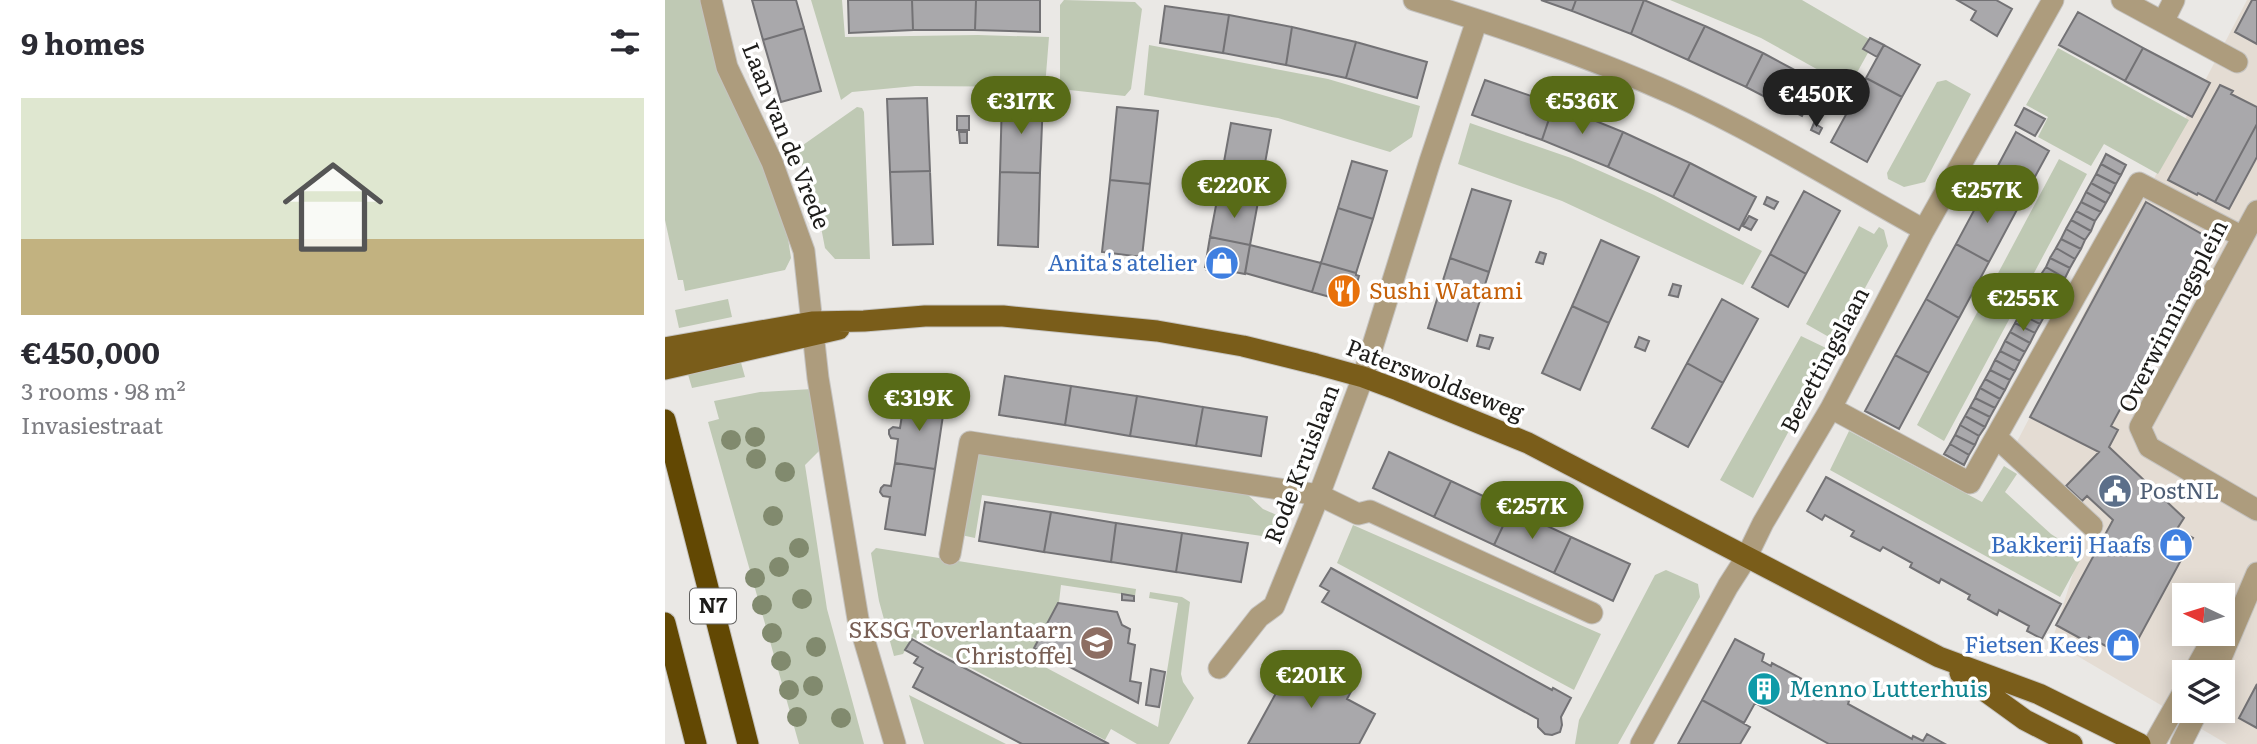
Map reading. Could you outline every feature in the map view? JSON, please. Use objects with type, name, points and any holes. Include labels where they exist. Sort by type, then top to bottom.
[{"type":"highway","name":"N7","points":[[665,420],[748,744]]},
{"type":"highway","name":"N7","points":[[665,623],[696,744]]},
{"type":"main road","name":"Paterswoldseweg","points":[[665,348],[744,332],[813,329],[925,316],[1003,316],[1157,331],[1243,346],[1363,377],[1528,443],[1938,657],[2039,694],[2140,744]]},
{"type":"main road","name":"Paterswoldseweg","points":[[665,369],[813,329]]},
{"type":"main road","name":"Paterswoldseweg","points":[[1938,657],[2025,720],[2072,744]]},
{"type":"street","name":"Laan van de Vrede","points":[[711,0],[727,67],[772,162],[804,251],[818,378],[858,619],[895,744]]},
{"type":"street","points":[[1414,0],[1559,46],[1675,95],[1748,131],[1924,230]]},
{"type":"street","name":"Bezettingslaan","points":[[1641,744],[1763,523],[1831,408],[1924,230],[2053,0]]},
{"type":"street","points":[[2122,0],[2237,62]]},
{"type":"street","points":[[2163,22],[2174,0]]},
{"type":"street","name":"Rode Kruislaan","points":[[1219,668],[1259,617],[1274,606],[1319,495],[1363,377],[1477,20]]},
{"type":"street","points":[[1831,408],[1970,482],[2139,183],[2243,237]]},
{"type":"street","name":"Overwinningsplein","points":[[2257,211],[2140,427],[2149,447],[2257,510]]},
{"type":"street","points":[[1996,437],[2092,526]]},
{"type":"street","points":[[950,554],[970,442],[1319,495],[1358,514],[1370,511],[1592,613]]},
{"type":"street","points":[[2235,597],[2257,565]]},
{"type":"street","points":[[2219,660],[2257,573]]},
{"type":"street","points":[[2154,744],[2172,712]]},
{"type":"street","points":[[2181,744],[2192,723]]},
{"type":"shaded area","points":[[2247,0],[2257,0],[2257,744],[2227,744],[2191,723],[2235,723],[2235,660],[2172,660],[2172,712],[2052,641],[2085,535],[2008,459]]},
{"type":"green space","points":[[665,0],[700,0],[719,65],[763,167],[787,232],[791,258],[785,270],[685,291],[683,280],[678,280],[665,220]]},
{"type":"green space","points":[[811,0],[842,0],[845,37],[1049,37],[1045,87],[915,86],[852,92],[841,100]]},
{"type":"green space","points":[[1064,0],[1135,2],[1142,9],[1131,89],[1125,96],[1060,89],[1060,5]]},
{"type":"green space","points":[[1670,0],[1802,0],[1874,42],[1849,87],[1761,38]]},
{"type":"green space","points":[[1149,45],[1328,79],[1420,106],[1412,137],[1390,152],[1278,118],[1144,95]]},
{"type":"green space","points":[[2058,48],[2189,120],[2158,174],[2104,144],[2091,166],[2038,137],[2048,117],[2026,105]]},
{"type":"green space","points":[[1946,80],[1971,94],[1925,182],[1904,187],[1888,179],[1887,173],[1937,82]]},
{"type":"green space","points":[[857,107],[864,112],[870,259],[835,259],[825,248],[815,196],[798,155],[803,145]]},
{"type":"green space","points":[[1470,123],[1571,158],[1654,195],[1762,251],[1743,285],[1562,201],[1458,164]]},
{"type":"green space","points":[[2059,159],[2087,174],[1944,441],[1917,425]]},
{"type":"green space","points":[[1859,226],[1874,234],[1879,227],[1884,230],[1888,246],[1836,341],[1806,324]]},
{"type":"green space","points":[[728,299],[732,317],[679,328],[675,310]]},
{"type":"green space","points":[[1801,336],[1826,348],[1829,356],[1753,498],[1720,480]]},
{"type":"green space","points":[[740,359],[745,377],[692,388],[687,371]]},
{"type":"green space","points":[[812,389],[820,450],[805,465],[827,609],[864,744],[799,744],[708,422],[719,419],[714,401],[760,392]]},
{"type":"green space","points":[[1849,431],[1982,502],[2004,466],[2017,474],[2005,492],[2051,534],[2083,555],[2060,597],[1830,470]]},
{"type":"green space","points":[[977,453],[1248,495],[1263,509],[1281,517],[1276,538],[982,495],[975,538],[961,535]]},
{"type":"green space","points":[[1353,525],[1601,634],[1574,690],[1337,563]]},
{"type":"green space","points":[[876,548],[1136,589],[1135,596],[1061,585],[1059,602],[1028,658],[1158,727],[1178,603],[1149,598],[1150,592],[1182,597],[1190,602],[1181,674],[1194,698],[1169,744],[1137,744],[1111,729],[1105,740],[913,637],[903,654],[894,656],[879,601],[871,553]]},
{"type":"green space","points":[[1666,570],[1698,584],[1700,597],[1618,744],[1575,744],[1579,720],[1655,575]]},
{"type":"green space","points":[[909,695],[1006,744],[924,744]]},
{"type":"building","points":[[752,0],[796,0],[804,28],[763,40]]},
{"type":"building","points":[[848,0],[912,0],[913,30],[849,33]]},
{"type":"building","points":[[912,0],[976,0],[975,30],[913,30]]},
{"type":"building","points":[[976,0],[1040,0],[1040,32],[975,30]]},
{"type":"building","points":[[1541,0],[1576,0],[1572,11]]},
{"type":"building","points":[[1576,0],[1644,0],[1631,34],[1572,11]]},
{"type":"building","points":[[1644,0],[1705,26],[1688,60],[1631,34]]},
{"type":"building","points":[[1957,0],[1996,0],[2012,9],[1997,36],[1971,20],[1976,11]]},
{"type":"building","points":[[2252,0],[2257,0],[2257,44],[2235,32]]},
{"type":"building","points":[[1165,6],[1229,15],[1223,53],[1160,43]]},
{"type":"building","points":[[2078,12],[2143,48],[2125,81],[2059,45]]},
{"type":"building","points":[[1229,15],[1292,27],[1286,65],[1223,53]]},
{"type":"building","points":[[1705,26],[1763,53],[1746,87],[1688,60]]},
{"type":"building","points":[[1292,27],[1356,42],[1346,78],[1286,65]]},
{"type":"building","points":[[804,28],[821,91],[781,102],[763,40]]},
{"type":"building","points":[[1870,38],[1884,45],[1877,57],[1863,49]]},
{"type":"building","points":[[1356,42],[1427,62],[1417,98],[1346,78]]},
{"type":"building","points":[[1884,45],[1920,65],[1902,97],[1866,78]]},
{"type":"building","points":[[2143,48],[2210,83],[2192,117],[2125,81]]},
{"type":"building","points":[[1763,53],[1819,83],[1802,116],[1746,87]]},
{"type":"building","points":[[1866,78],[1902,97],[1867,162],[1831,142]]},
{"type":"building","points":[[1485,80],[1554,104],[1542,140],[1472,115]]},
{"type":"building","points":[[2220,85],[2233,91],[2231,94],[2257,107],[2257,124],[2215,202],[2168,180]]},
{"type":"building","points":[[927,98],[930,171],[890,172],[887,99]]},
{"type":"building","points":[[1002,99],[1043,100],[1040,173],[1000,172]]},
{"type":"building","points":[[1554,104],[1623,132],[1608,167],[1542,140]]},
{"type":"building","points":[[1117,107],[1158,111],[1150,184],[1110,180]]},
{"type":"building","points":[[2024,108],[2045,119],[2035,136],[2015,125]]},
{"type":"building","points":[[957,116],[969,116],[969,130],[957,130]]},
{"type":"building","points":[[1231,123],[1271,130],[1258,202],[1218,195]]},
{"type":"building","points":[[1814,123],[1822,128],[1819,134],[1811,130]]},
{"type":"building","points":[[2257,124],[2257,157],[2229,209],[2215,202]]},
{"type":"building","points":[[959,132],[967,132],[967,143],[960,143]]},
{"type":"building","points":[[1623,132],[1690,163],[1673,197],[1608,167]]},
{"type":"building","points":[[2016,132],[2049,151],[2019,206],[1986,188]]},
{"type":"building","points":[[2106,154],[2126,165],[2121,175],[2101,164]]},
{"type":"building","points":[[1352,161],[1387,171],[1373,219],[1338,208]]},
{"type":"building","points":[[1690,163],[1756,197],[1739,230],[1673,197]]},
{"type":"building","points":[[2101,164],[2121,175],[2116,184],[2096,174]]},
{"type":"building","points":[[930,171],[933,244],[893,245],[890,172]]},
{"type":"building","points":[[1000,172],[1040,173],[1038,247],[998,245]]},
{"type":"building","points":[[2096,174],[2116,184],[2111,194],[2091,183]]},
{"type":"building","points":[[1110,180],[1150,184],[1142,257],[1102,252]]},
{"type":"building","points":[[2091,183],[2111,194],[2106,203],[2086,192]]},
{"type":"building","points":[[1986,188],[2019,206],[1989,262],[1956,244]]},
{"type":"building","points":[[1472,189],[1511,201],[1489,272],[1450,258]]},
{"type":"building","points":[[1804,191],[1840,211],[1806,274],[1770,254]]},
{"type":"building","points":[[2086,192],[2106,203],[2101,212],[2081,202]]},
{"type":"building","points":[[1218,195],[1258,202],[1250,245],[1210,237]]},
{"type":"building","points":[[1767,197],[1778,202],[1774,209],[1764,204]]},
{"type":"building","points":[[2081,202],[2101,212],[2095,221],[2076,211]]},
{"type":"building","points":[[2146,202],[2212,240],[2111,426],[2118,430],[2109,447],[2184,518],[2177,529],[2193,538],[2128,658],[2089,637],[2087,642],[2056,625],[2113,520],[2087,496],[2082,501],[2066,486],[2099,452],[2030,417]]},
{"type":"building","points":[[1338,208],[1373,219],[1356,273],[1321,263]]},
{"type":"building","points":[[2076,211],[2095,221],[2091,231],[2071,220]]},
{"type":"building","points":[[1749,216],[1757,220],[1751,230],[1743,226]]},
{"type":"building","points":[[2071,220],[2091,231],[2085,240],[2066,229]]},
{"type":"building","points":[[2066,229],[2085,240],[2081,249],[2061,239]]},
{"type":"building","points":[[1210,237],[1250,245],[1245,274],[1207,270],[1205,267]]},
{"type":"building","points":[[2061,239],[2081,249],[2075,259],[2056,248]]},
{"type":"building","points":[[1601,240],[1639,257],[1609,323],[1572,306]]},
{"type":"building","points":[[1956,244],[1989,262],[1959,318],[1926,299]]},
{"type":"building","points":[[1250,245],[1321,263],[1312,292],[1245,273]]},
{"type":"building","points":[[2056,248],[2075,259],[2070,268],[2050,258]]},
{"type":"building","points":[[1540,252],[1546,254],[1543,264],[1536,262]]},
{"type":"building","points":[[1770,254],[1806,274],[1788,307],[1752,287]]},
{"type":"building","points":[[1450,258],[1489,272],[1467,341],[1428,328]]},
{"type":"building","points":[[2050,258],[2070,268],[2065,278],[2046,267]]},
{"type":"building","points":[[1321,263],[1359,276],[1353,296],[1350,295],[1348,302],[1312,292]]},
{"type":"building","points":[[2046,267],[2065,278],[2060,287],[2040,276]]},
{"type":"building","points":[[2040,276],[2060,287],[2055,296],[2035,286]]},
{"type":"building","points":[[1673,284],[1681,286],[1678,297],[1669,295]]},
{"type":"building","points":[[2035,286],[2055,296],[2050,305],[2031,295]]},
{"type":"building","points":[[2031,295],[2050,305],[2045,315],[2025,304]]},
{"type":"building","points":[[1722,299],[1758,319],[1723,383],[1687,363]]},
{"type":"building","points":[[1926,299],[1959,318],[1929,373],[1895,355]]},
{"type":"building","points":[[2025,304],[2045,315],[2040,324],[2020,314]]},
{"type":"building","points":[[1572,306],[1609,323],[1580,390],[1542,373]]},
{"type":"building","points":[[2020,314],[2040,324],[2035,333],[2015,323]]},
{"type":"building","points":[[2015,323],[2035,333],[2030,343],[2010,332]]},
{"type":"building","points":[[2010,332],[2030,343],[2025,352],[2005,341]]},
{"type":"building","points":[[1480,335],[1493,338],[1489,349],[1477,346]]},
{"type":"building","points":[[1639,337],[1649,341],[1645,351],[1635,347]]},
{"type":"building","points":[[2005,341],[2025,352],[2020,361],[2000,351]]},
{"type":"building","points":[[2000,351],[2020,361],[2015,371],[1995,360]]},
{"type":"building","points":[[1895,355],[1929,373],[1899,429],[1865,411]]},
{"type":"building","points":[[1995,360],[2015,371],[2010,380],[1990,370]]},
{"type":"building","points":[[1687,363],[1723,383],[1688,447],[1652,428]]},
{"type":"building","points":[[1990,370],[2010,380],[2005,390],[1985,379]]},
{"type":"building","points":[[1005,376],[1071,386],[1065,425],[999,415]]},
{"type":"building","points":[[1985,379],[2005,390],[2000,399],[1980,388]]},
{"type":"building","points":[[1071,386],[1137,396],[1130,436],[1065,425]]},
{"type":"building","points":[[1980,388],[2000,399],[1995,408],[1975,398]]},
{"type":"building","points":[[905,396],[945,402],[935,469],[895,463],[898,439],[891,438],[889,430],[893,427],[900,428]]},
{"type":"building","points":[[1137,396],[1203,407],[1196,446],[1130,436]]},
{"type":"building","points":[[1975,398],[1995,408],[1990,417],[1970,407]]},
{"type":"building","points":[[1203,407],[1267,417],[1261,456],[1196,446]]},
{"type":"building","points":[[1970,407],[1990,417],[1985,427],[1965,416]]},
{"type":"building","points":[[1965,416],[1985,427],[1979,436],[1960,425]]},
{"type":"building","points":[[1960,425],[1979,436],[1975,445],[1955,435]]},
{"type":"building","points":[[1955,435],[1975,445],[1969,455],[1950,444]]},
{"type":"building","points":[[1950,444],[1969,455],[1964,465],[1944,454]]},
{"type":"building","points":[[1389,452],[1451,481],[1434,517],[1373,488]]},
{"type":"building","points":[[895,463],[935,469],[925,535],[885,529],[890,497],[883,496],[880,492],[884,485],[891,486]]},
{"type":"building","points":[[1826,477],[2061,604],[2042,639],[2027,631],[2029,626],[1999,610],[1997,615],[1968,599],[1970,595],[1941,579],[1939,583],[1910,567],[1912,563],[1883,547],[1880,551],[1851,536],[1854,531],[1825,515],[1822,520],[1807,511]]},
{"type":"building","points":[[1451,481],[1511,509],[1494,545],[1434,517]]},
{"type":"building","points":[[985,502],[1051,512],[1044,552],[979,541]]},
{"type":"building","points":[[1511,509],[1571,537],[1554,573],[1494,545]]},
{"type":"building","points":[[1051,512],[1116,523],[1111,562],[1044,552]]},
{"type":"building","points":[[1116,523],[1182,533],[1176,572],[1111,562]]},
{"type":"building","points":[[1182,533],[1248,543],[1241,582],[1176,572]]},
{"type":"building","points":[[1571,537],[1630,564],[1613,601],[1554,573]]},
{"type":"building","points":[[1331,568],[1571,698],[1561,717],[1560,732],[1545,734],[1538,727],[1538,719],[1322,602],[1329,591],[1320,586]]},
{"type":"building","points":[[1122,594],[1134,596],[1134,601],[1122,600]]},
{"type":"building","points":[[1058,603],[1117,612],[1122,625],[1130,629],[1128,643],[1135,645],[1130,681],[1141,683],[1138,703],[1034,648]]},
{"type":"building","points":[[912,639],[1109,744],[1022,744],[913,687],[923,668],[914,663],[918,657],[905,650]]},
{"type":"building","name":"Menno Lutterhuis","points":[[1735,639],[1764,654],[1762,661],[1771,666],[1772,663],[1837,698],[1839,696],[1849,701],[1848,704],[1912,739],[1913,736],[1923,741],[1927,734],[1945,744],[1829,744],[1755,703],[1744,723],[1702,700]]},
{"type":"building","points":[[1292,653],[1353,688],[1347,699],[1375,714],[1359,744],[1248,744],[1281,684],[1276,682]]},
{"type":"building","points":[[1151,669],[1165,672],[1159,707],[1146,705]]},
{"type":"building","points":[[2257,684],[2257,728],[2239,718]]},
{"type":"building","points":[[1702,700],[1750,727],[1740,744],[1678,744]]},
{"type":"place","name":"Anita's atelier","points":[[1222,263]]},
{"type":"place","name":"Sushi Watami","points":[[1344,291]]},
{"type":"place","name":"PostNL","points":[[2115,491]]},
{"type":"place","name":"Bakkerij Haafs","points":[[2176,545]]},
{"type":"place","name":"SKSG Toverlantaarn Christoffel","points":[[1097,643]]},
{"type":"place","name":"Fietsen Kees","points":[[2123,645]]},
{"type":"place","name":"Menno Lutterhuis","points":[[1764,689]]}]
